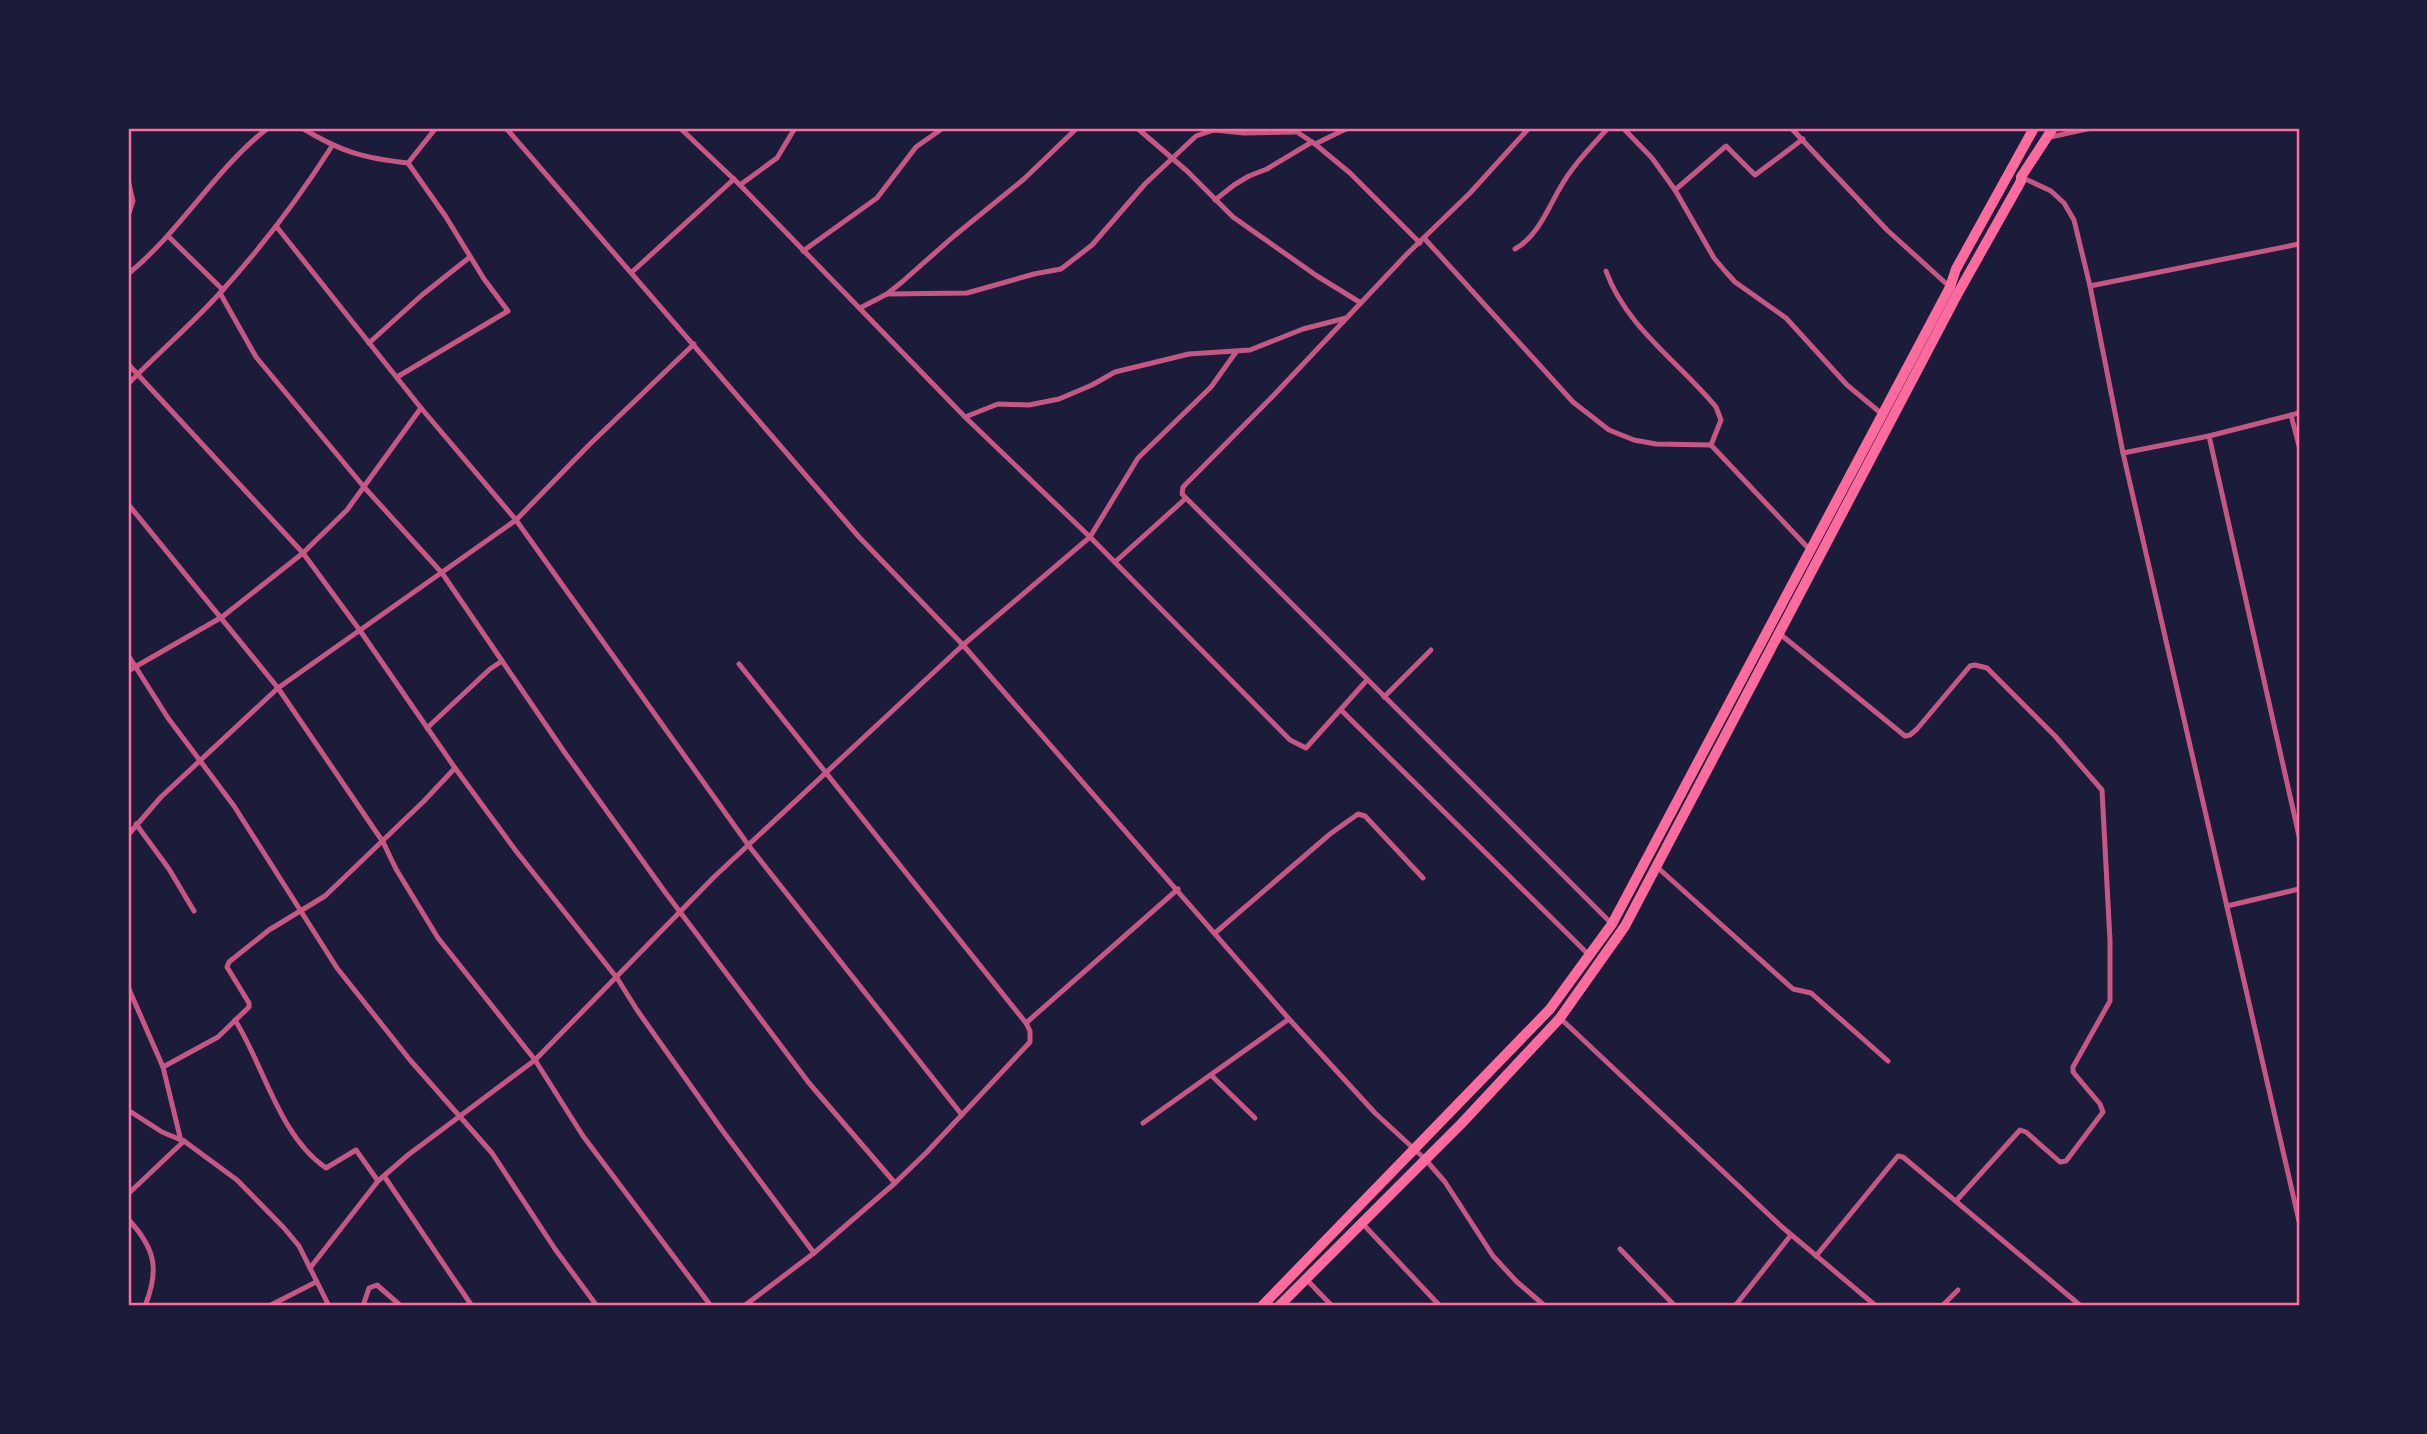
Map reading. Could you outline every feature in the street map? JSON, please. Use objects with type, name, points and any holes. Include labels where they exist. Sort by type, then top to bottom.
[{"type":"highway","points":[[1262,1306],[1550,1009],[1612,924],[1950,287],[1956,269],[2034,128]]},
{"type":"highway","points":[[1279,1306],[1469,1116],[1560,1018],[1625,926],[1958,293],[2044,139],[2053,128]]},
{"type":"street","points":[[128,274],[168,236],[243,149],[268,128]]},
{"type":"street","points":[[302,128],[332,146],[370,158],[408,163],[508,311],[397,377]]},
{"type":"street","points":[[408,163],[436,128]]},
{"type":"street","points":[[506,128],[859,537],[963,645],[1375,1114],[1425,1159],[1455,1194],[1493,1256],[1545,1306]]},
{"type":"street","points":[[680,128],[740,185],[965,417],[1090,537],[1290,740],[1306,748],[1367,680]]},
{"type":"street","points":[[740,185],[777,158],[795,128]]},
{"type":"street","points":[[860,308],[887,294],[1015,187],[1077,128]]},
{"type":"street","points":[[1137,128],[1233,217],[1361,303]]},
{"type":"street","points":[[1215,200],[1241,180],[1348,128]]},
{"type":"street","points":[[1529,128],[1478,185],[1183,487],[1183,497],[1612,924]]},
{"type":"street","points":[[1515,249],[1530,239],[1566,178],[1608,128]]},
{"type":"street","points":[[1623,128],[1652,158],[1675,190],[1714,258],[1725,271],[1735,282],[1786,317],[1847,385],[1882,414]]},
{"type":"street","points":[[1791,128],[1887,230],[1950,287]]},
{"type":"street","points":[[2044,139],[2091,128]]},
{"type":"street","points":[[803,251],[877,198],[891,183],[909,155],[939,129]]},
{"type":"street","points":[[887,294],[967,293],[1067,266],[1092,245],[1172,158],[1196,136],[1214,130],[1244,134],[1293,130],[1314,143],[1350,173],[1422,240],[1573,402],[1609,430],[1634,440],[1656,444],[1712,445],[1810,550]]},
{"type":"street","points":[[1675,190],[1726,146],[1755,175],[1803,139]]},
{"type":"street","points":[[128,384],[221,292],[305,188],[332,146]]},
{"type":"street","points":[[2021,179],[2051,191],[2064,203],[2074,220],[2091,286],[2123,453],[2299,1221]]},
{"type":"street","points":[[128,180],[133,201],[128,216]]},
{"type":"street","points":[[632,272],[734,180]]},
{"type":"street","points":[[276,226],[421,408],[516,520],[749,846],[962,1115]]},
{"type":"street","points":[[168,236],[221,292],[257,357],[364,487],[442,573],[565,753],[665,892],[809,1083],[895,1182]]},
{"type":"street","points":[[2091,286],[2299,244]]},
{"type":"street","points":[[369,343],[405,309],[470,257]]},
{"type":"street","points":[[1606,271],[1618,297],[1630,314],[1716,407],[1721,420],[1712,445]]},
{"type":"street","points":[[965,417],[998,404],[1029,405],[1059,400],[1115,372],[1189,354],[1236,352],[1260,347],[1303,329],[1346,318]]},
{"type":"street","points":[[128,834],[278,688],[361,632],[516,520],[694,344]]},
{"type":"street","points":[[310,1268],[378,1181],[458,1116],[535,1060],[714,877],[963,645],[1090,537],[1138,458],[1211,387],[1236,352]]},
{"type":"street","points":[[128,364],[303,553],[455,768],[516,851],[617,978],[722,1129],[814,1253]]},
{"type":"street","points":[[128,671],[222,617],[326,533],[364,487],[421,408]]},
{"type":"street","points":[[2123,453],[2209,436],[2299,413]]},
{"type":"street","points":[[2291,415],[2299,446]]},
{"type":"street","points":[[2209,436],[2299,836]]},
{"type":"street","points":[[1115,562],[1183,497]]},
{"type":"street","points":[[128,504],[278,688],[383,842],[438,938],[535,1060],[583,1136],[711,1306]]},
{"type":"street","points":[[1780,635],[1905,736],[1910,736],[1917,729],[1970,666],[1975,664],[1987,668],[2055,736],[2102,790],[2110,941],[2110,1002],[2073,1067],[2073,1072],[2100,1104],[2103,1112],[2066,1161],[2060,1161],[2020,1130],[1956,1201]]},
{"type":"street","points":[[1384,697],[1430,650]]},
{"type":"street","points":[[128,655],[168,718],[234,806],[337,968],[458,1116],[492,1153],[555,1250],[597,1306]]},
{"type":"street","points":[[427,728],[490,669],[502,662]]},
{"type":"street","points":[[739,664],[1030,1031],[1030,1042],[895,1182],[814,1253],[744,1306]]},
{"type":"street","points":[[1341,710],[1589,955]]},
{"type":"street","points":[[163,1067],[218,1037],[249,1005],[227,964],[254,941],[325,896],[383,842],[455,768]]},
{"type":"street","points":[[1215,933],[1330,834],[1358,814],[1365,816],[1423,878]]},
{"type":"street","points":[[136,824],[169,869],[194,911]]},
{"type":"street","points":[[1657,867],[1793,989],[1811,993],[1888,1060]]},
{"type":"street","points":[[1026,1024],[1178,889]]},
{"type":"street","points":[[2227,906],[2299,889]]},
{"type":"street","points":[[128,988],[163,1067],[183,1141]]},
{"type":"street","points":[[1560,1018],[1791,1235],[1876,1306]]},
{"type":"street","points":[[1143,1123],[1289,1019]]},
{"type":"street","points":[[235,1020],[249,1042],[271,1097],[307,1151],[326,1168],[356,1150],[378,1181]]},
{"type":"street","points":[[1211,1075],[1255,1118]]},
{"type":"street","points":[[128,1110],[162,1132],[183,1141],[237,1180],[299,1246],[329,1306]]},
{"type":"street","points":[[128,1194],[183,1141]]},
{"type":"street","points":[[1816,1256],[1898,1157],[1903,1157],[2081,1306]]},
{"type":"street","points":[[384,1177],[472,1306]]},
{"type":"street","points":[[128,1219],[145,1238],[155,1271],[145,1306]]},
{"type":"street","points":[[1362,1223],[1440,1306]]},
{"type":"street","points":[[1735,1306],[1791,1235]]},
{"type":"street","points":[[1620,1249],[1675,1306]]},
{"type":"street","points":[[1306,1279],[1332,1306]]},
{"type":"street","points":[[269,1306],[316,1282]]},
{"type":"street","points":[[363,1306],[369,1289],[377,1285],[401,1306]]},
{"type":"street","points":[[1942,1306],[1958,1290]]}]
